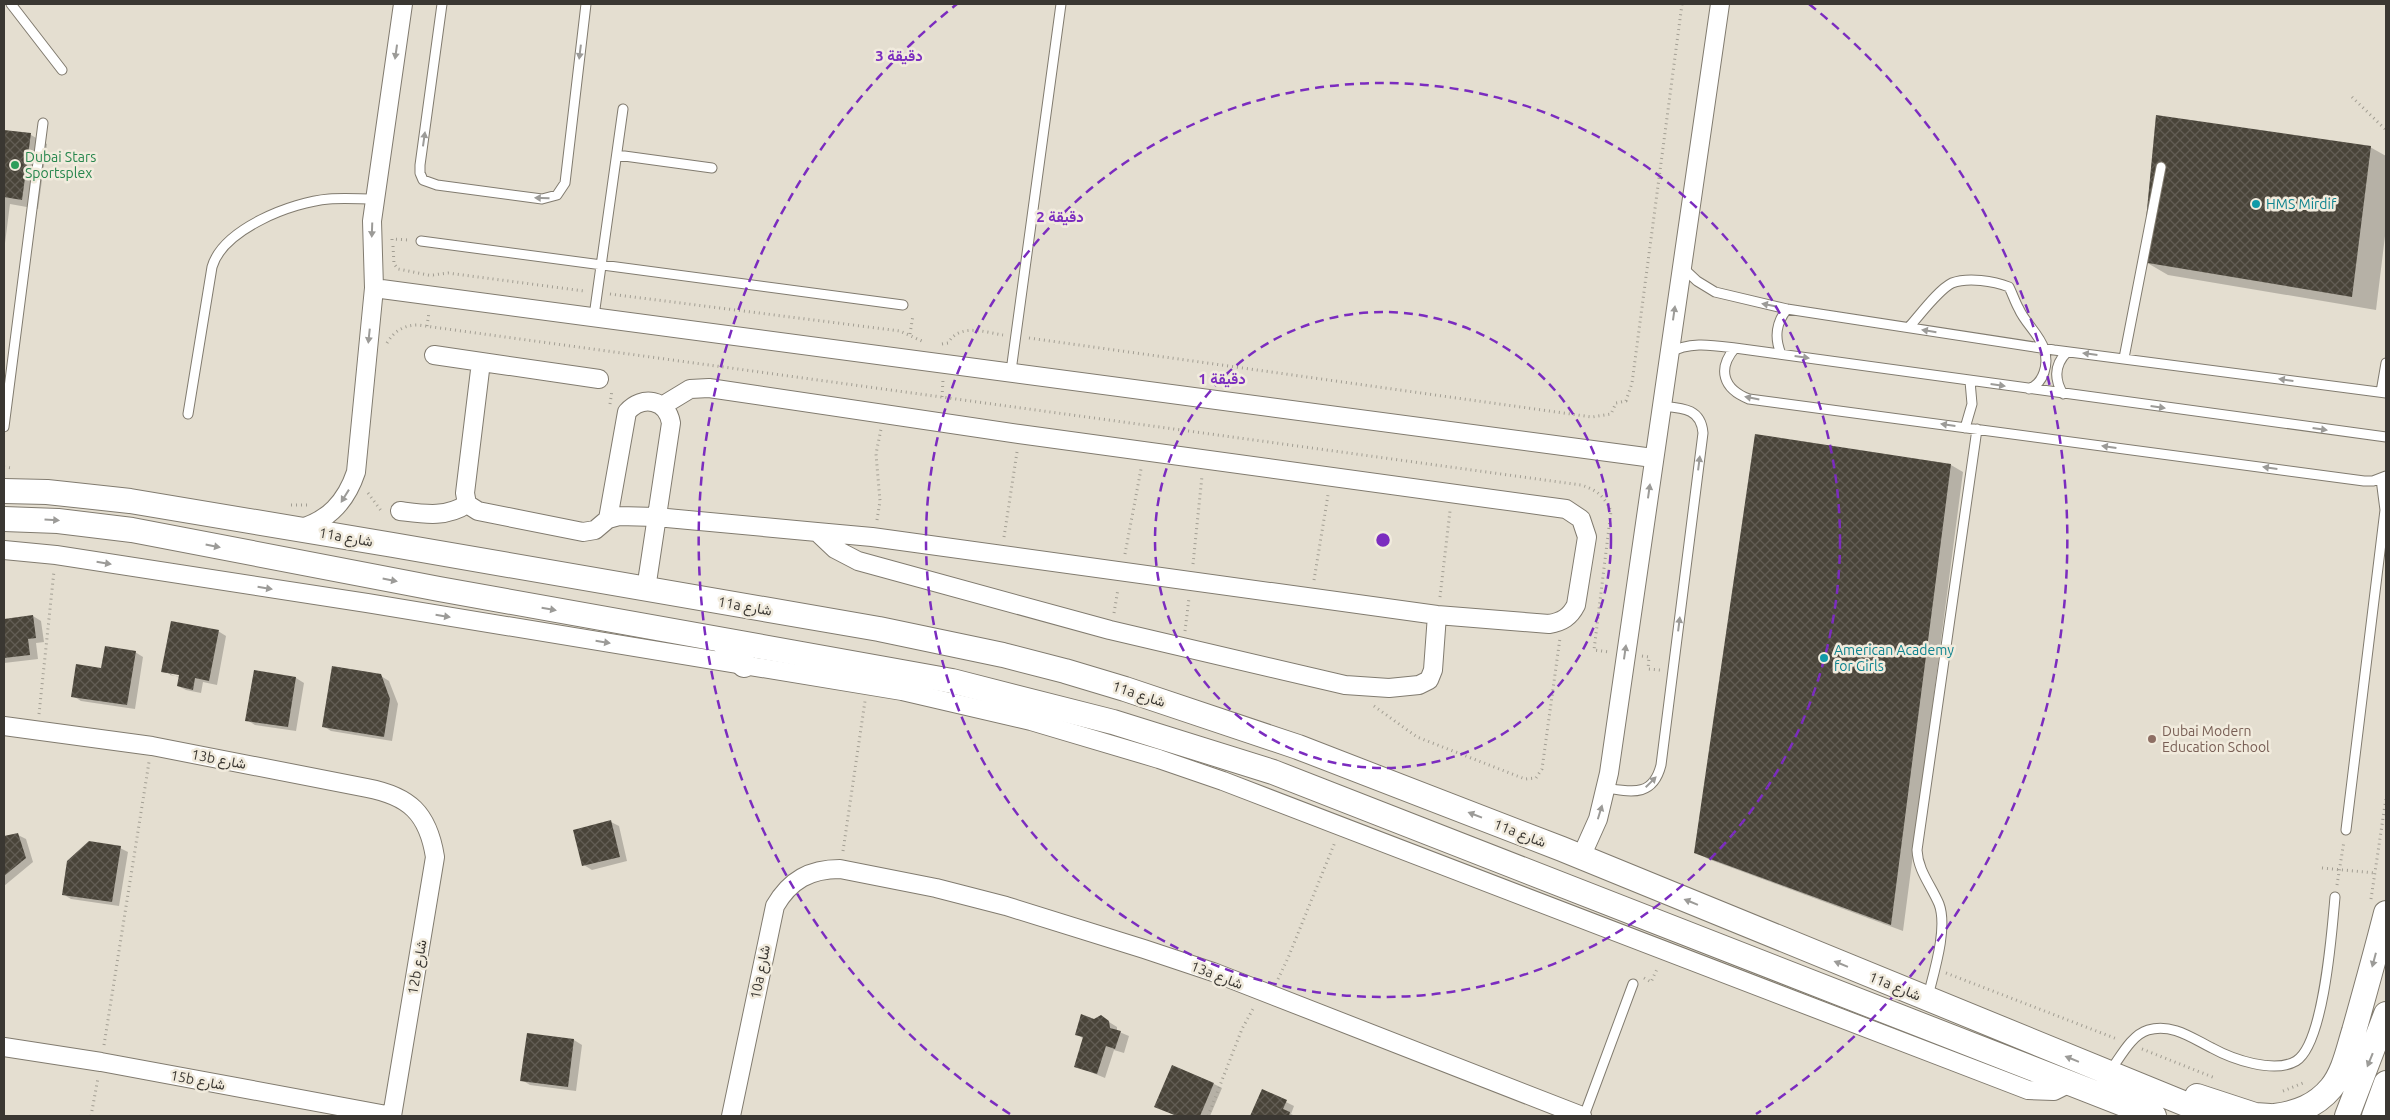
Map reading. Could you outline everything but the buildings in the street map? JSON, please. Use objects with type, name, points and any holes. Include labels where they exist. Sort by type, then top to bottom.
[{"type":"street","points":[[297,529],[331,514],[347,495],[354,478],[374,288],[372,243],[375,199],[403,4]]},
{"type":"street","points":[[1449,840],[1474,840],[1556,866],[1573,862],[1581,857],[1598,819],[1606,788],[1720,4]]},
{"type":"street","points":[[374,288],[1010,371],[1653,458]]},
{"type":"street","points":[[434,354],[599,380]]},
{"type":"street","points":[[467,504],[466,493],[481,362]]},
{"type":"street","points":[[467,504],[478,511],[584,532],[595,530],[608,519],[619,516],[656,517],[872,537],[1437,615],[1556,623],[1568,617],[1576,605],[1587,537],[1582,519],[1566,509],[1019,434],[708,388],[690,389],[662,406]]},
{"type":"street","points":[[608,519],[627,412],[639,402],[655,402],[662,406],[670,417],[671,423],[646,589]]},
{"type":"street","name":"11a شارع","points":[[4,490],[130,501],[806,616],[1003,655],[1125,689],[1298,747],[1581,857],[2108,1074],[2215,1116]]},
{"type":"street","points":[[394,515],[440,515],[459,510],[467,504]]},
{"type":"street","name":"11a شارع","points":[[4,519],[95,524],[440,589],[952,681],[1114,722],[1273,772],[2154,1116]]},
{"type":"street","points":[[817,532],[835,549],[858,561],[1110,630],[1356,686],[1405,687],[1419,685],[1429,680],[1433,670],[1437,615]]},
{"type":"street","points":[[251,553],[295,550],[374,562],[386,557],[393,545]]},
{"type":"street","points":[[4,550],[56,555],[744,665],[867,685],[967,705],[1095,739],[1223,781],[2028,1090],[2036,1092],[2054,1091],[2070,1083]]},
{"type":"street","points":[[440,589],[447,578],[465,571],[768,624],[781,624],[806,616]]},
{"type":"street","points":[[721,640],[744,665]]},
{"type":"street","name":"13b شارع","points":[[4,726],[152,746],[384,792],[406,802],[423,820]]},
{"type":"street","name":"12b شارع","points":[[392,1116],[435,856],[432,838],[423,820]]},
{"type":"street","name":"10a شارع","points":[[731,1116],[775,906],[783,892],[795,881],[824,869],[840,869]]},
{"type":"street","name":"13a شارع","points":[[840,869],[936,888],[1067,924],[1196,966],[1583,1116]]},
{"type":"street","points":[[2275,1105],[2291,1114],[2308,1107],[2332,1087],[2340,1075],[2366,991],[2378,910]]},
{"type":"street","points":[[2347,1116],[2386,1014]]},
{"type":"street","name":"15b شارع","points":[[4,1047],[101,1062],[392,1116]]},
{"type":"street","points":[[2374,1116],[2386,1083]]},
{"type":"street","points":[[2140,1087],[2189,1093],[2255,1115],[2270,1116]]},
{"type":"lane","points":[[11,4],[62,70]]},
{"type":"lane","points":[[442,4],[420,165],[420,173],[423,180],[437,185],[542,199],[557,195],[565,183],[586,4]]},
{"type":"lane","points":[[1010,371],[1061,4]]},
{"type":"lane","points":[[594,316],[623,109]]},
{"type":"lane","points":[[4,427],[8,356],[43,122]]},
{"type":"lane","points":[[617,155],[712,168]]},
{"type":"lane","points":[[2124,358],[2161,167]]},
{"type":"lane","points":[[188,414],[212,267],[221,248],[237,234],[274,215],[301,205],[329,199],[375,199]]},
{"type":"lane","points":[[421,241],[903,305]]},
{"type":"lane","points":[[1681,266],[1697,281],[1716,292],[1787,309],[2067,352],[2384,392],[2386,362]]},
{"type":"lane","points":[[1909,327],[1944,288],[1953,283],[1969,281],[2000,284],[2009,288],[2019,310],[2044,348],[2045,368],[2042,379],[2037,386],[2029,389]]},
{"type":"lane","points":[[1781,354],[1776,335],[1781,316],[1787,309]]},
{"type":"lane","points":[[1668,354],[1676,348],[1688,346],[1735,348],[2386,437]]},
{"type":"lane","points":[[1735,348],[1728,356],[1724,366],[1725,378],[1730,388],[1738,395],[1749,398],[2364,481],[2384,477],[2385,510],[2346,830]]},
{"type":"lane","points":[[2063,394],[2056,377],[2060,358],[2067,352]]},
{"type":"lane","points":[[1965,428],[1972,404],[1970,381]]},
{"type":"lane","points":[[1606,788],[1633,792],[1641,791],[1655,781],[1661,765],[1703,433],[1702,424],[1698,416],[1690,410],[1661,406]]},
{"type":"lane","points":[[1928,999],[1935,968],[1942,916],[1939,904],[1920,867],[1917,850],[1977,430]]},
{"type":"lane","points":[[2108,1074],[2138,1035],[2147,1030],[2168,1028],[2178,1030],[2222,1053],[2245,1062],[2282,1065],[2301,1057],[2308,1045],[2323,995],[2330,958],[2335,898]]},
{"type":"lane","points":[[1583,1116],[1632,984]]},
{"type":"path","points":[[937,346],[948,343],[957,333],[963,331],[1015,336],[1592,417],[1611,414],[1616,403],[1626,401],[1632,383],[1682,4]]},
{"type":"path","points":[[2352,97],[2386,130]]},
{"type":"path","points":[[421,241],[392,238],[394,264],[400,271],[433,275],[448,273],[900,331],[928,344]]},
{"type":"path","points":[[427,326],[433,275]]},
{"type":"path","points":[[385,349],[392,336],[404,327],[427,326],[1581,485],[1595,489],[1605,498],[1611,511],[1594,650],[1649,657],[1648,669],[1673,671]]},
{"type":"path","points":[[872,537],[880,501],[876,454],[884,414]]},
{"type":"path","points":[[1002,555],[1019,434]]},
{"type":"path","points":[[1110,630],[1144,451]]},
{"type":"path","points":[[1182,646],[1204,459]]},
{"type":"path","points":[[1311,598],[1331,477]]},
{"type":"path","points":[[368,488],[368,494],[394,515]]},
{"type":"path","points":[[1437,615],[1453,493]]},
{"type":"path","points":[[37,730],[56,555]]},
{"type":"path","points":[[1356,686],[1367,701],[1417,737],[1525,779],[1536,778],[1542,769],[1560,643],[1556,623]]},
{"type":"path","points":[[840,869],[867,685]]},
{"type":"path","points":[[91,1116],[152,746]]},
{"type":"path","points":[[2378,910],[2375,873],[2386,798]]},
{"type":"path","points":[[1208,1116],[1246,1019],[1284,968],[1341,826]]},
{"type":"path","points":[[2335,898],[2346,830]]},
{"type":"path","points":[[2322,868],[2375,873]]},
{"type":"path","points":[[1935,968],[2223,1081]]},
{"type":"path","points":[[2275,1105],[2308,1081]]},
{"type":"place","name":"Dubai Stars Sportsplex","points":[[15,165]]},
{"type":"place","name":"HMS Mirdif","points":[[2256,204]]},
{"type":"place","name":"American Academy for Girls","points":[[1824,658]]},
{"type":"place","name":"Dubai Modern Education School","points":[[2152,739]]}]
